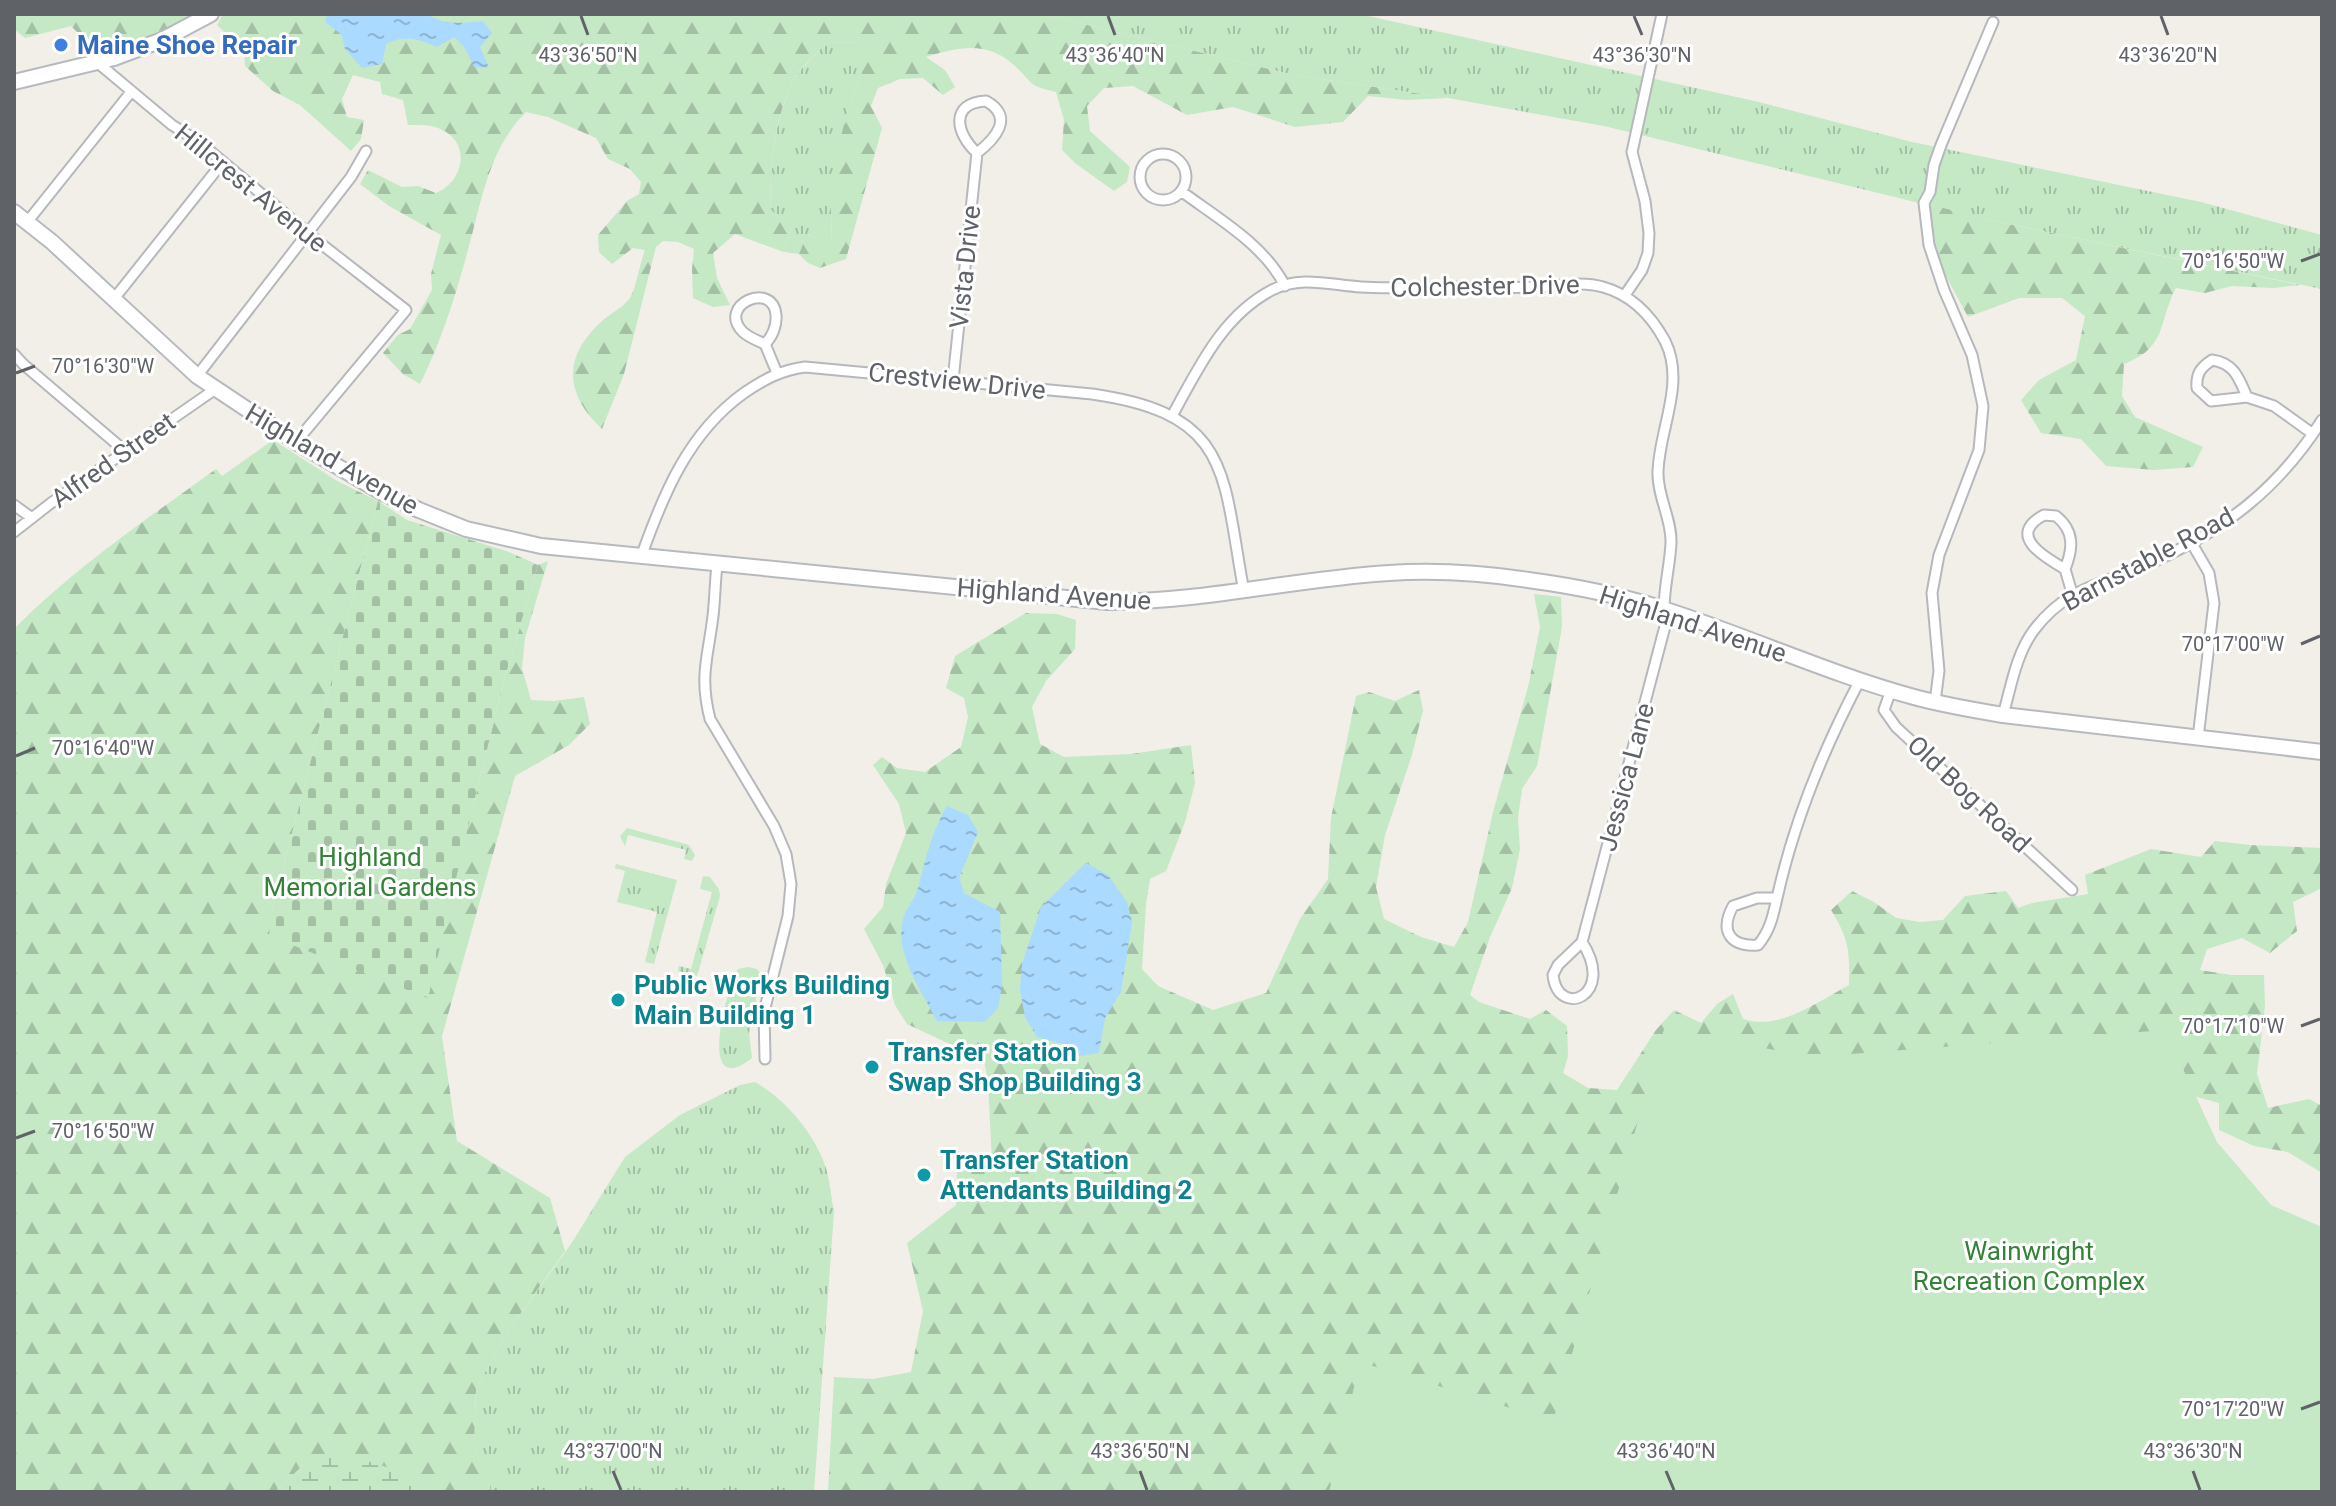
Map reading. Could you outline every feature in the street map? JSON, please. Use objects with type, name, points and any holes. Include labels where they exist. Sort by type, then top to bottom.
[{"type":"street","points":[[14,82],[98,63],[162,40],[211,14]]},
{"type":"street","points":[[1625,295],[1635,283],[1648,253],[1645,201],[1632,152],[1662,14]]},
{"type":"street","points":[[1935,702],[1939,671],[1932,593],[1939,555],[1979,450],[1983,406],[1972,355],[1944,290],[1929,245],[1924,203],[1930,192],[1941,145],[1993,22]]},
{"type":"street","name":"Hillcrest Avenue","points":[[98,63],[406,310],[296,442]]},
{"type":"street","points":[[28,221],[131,92]]},
{"type":"street","points":[[986,101],[995,106],[1000,115],[1000,125],[997,135],[977,153],[963,139],[959,120],[963,110],[973,102],[986,101]]},
{"type":"street","points":[[197,376],[351,177],[366,151]]},
{"type":"street","name":"Vista Drive","points":[[953,380],[977,153]]},
{"type":"street","points":[[1162,154],[1176,159],[1184,170],[1181,191],[1168,199],[1152,197],[1142,186],[1140,178],[1144,164],[1162,154]]},
{"type":"street","points":[[113,300],[222,163]]},
{"type":"street","points":[[1181,191],[1261,252],[1285,286]]},
{"type":"street","name":"Highland Avenue","points":[[14,212],[28,221],[214,390],[389,496],[466,529],[541,546],[1107,602],[1178,600],[1385,573],[1470,573],[1563,585],[1666,610],[1860,680],[1935,702],[2003,715],[2322,752]]},
{"type":"street","name":"Colchester Drive","points":[[1172,416],[1227,327],[1244,307],[1274,289],[1304,280],[1362,287],[1601,286],[1625,295],[1641,308],[1666,343],[1671,361],[1672,394],[1657,476],[1671,542],[1669,560]]},
{"type":"street","points":[[765,344],[777,319],[775,309],[768,300],[755,297],[742,303],[735,314],[738,325],[744,334],[765,344],[777,373]]},
{"type":"street","points":[[14,354],[125,451]]},
{"type":"street","points":[[2247,397],[2236,373],[2224,362],[2212,360],[2201,368],[2196,378],[2197,388],[2211,401],[2247,397],[2274,406],[2313,434]]},
{"type":"street","name":"Crestview Drive","points":[[641,557],[666,493],[685,455],[704,428],[730,403],[777,373],[805,367],[1127,399],[1172,416],[1201,438],[1220,468],[1244,592]]},
{"type":"street","name":"Alfred Street","points":[[14,532],[214,390]]},
{"type":"street","name":"Barnstable Road","points":[[2003,715],[2019,659],[2041,621],[2072,593],[2132,571],[2230,520],[2259,498],[2283,473],[2322,420]]},
{"type":"street","points":[[14,505],[32,518]]},
{"type":"street","points":[[2065,569],[2041,554],[2029,541],[2028,531],[2033,521],[2044,515],[2056,516],[2070,531],[2071,548],[2065,569],[2072,593]]},
{"type":"street","points":[[2191,542],[2209,573],[2214,603],[2198,738]]},
{"type":"street","name":"Jessica Lane","points":[[1582,942],[1590,954],[1593,983],[1588,993],[1577,998],[1566,998],[1558,992],[1553,975],[1558,965],[1582,942],[1666,610],[1669,560]]},
{"type":"street","points":[[717,565],[703,671],[705,700],[710,719],[774,826],[786,854],[791,884],[785,931],[764,1012],[765,1059]]},
{"type":"street","points":[[1777,898],[1757,898],[1733,906],[1727,918],[1727,929],[1732,938],[1742,946],[1758,945],[1768,934],[1777,898],[1786,857],[1803,804],[1834,730],[1860,680]]},
{"type":"street","name":"Old Bog Road","points":[[1891,690],[1884,710],[1896,727],[2072,890]]},
{"type":"green space","points":[[14,14],[191,14],[188,20],[109,51],[83,38],[71,26],[25,38],[14,29]]},
{"type":"green space","points":[[223,14],[1042,14],[1294,75],[1448,98],[1406,100],[1368,96],[1343,122],[1295,127],[1233,107],[1187,115],[1133,86],[1104,88],[1087,106],[1090,131],[1130,167],[1127,182],[1114,191],[1062,150],[1064,120],[1056,92],[1032,84],[1015,66],[994,52],[972,48],[938,53],[926,57],[945,70],[955,87],[943,95],[923,78],[900,79],[878,88],[871,106],[882,128],[846,259],[820,268],[808,263],[799,254],[807,235],[832,243],[831,211],[836,157],[846,116],[862,73],[862,42],[826,43],[793,81],[777,128],[772,160],[771,210],[791,229],[784,252],[735,234],[713,253],[717,278],[730,305],[713,307],[693,298],[694,249],[678,242],[663,241],[656,247],[624,374],[602,429],[581,403],[575,389],[574,362],[588,335],[627,301],[636,282],[645,250],[633,248],[612,264],[599,252],[598,235],[627,201],[639,194],[641,182],[630,169],[608,159],[596,138],[548,117],[526,112],[502,144],[494,162],[451,306],[420,384],[403,374],[383,353],[398,335],[410,329],[432,290],[431,274],[441,235],[389,206],[360,184],[368,170],[402,187],[418,186],[436,193],[445,188],[457,173],[461,155],[459,147],[441,129],[408,125],[403,100],[382,94],[380,82],[353,75],[342,99],[347,117],[364,120],[361,139],[351,151],[300,105],[273,91],[245,66],[244,51],[217,25]]},
{"type":"green space","points":[[1042,14],[1359,14],[1759,102],[1912,142],[2201,202],[2322,235],[2322,289],[1989,220],[1604,126],[1294,75]]},
{"type":"green space","points":[[862,42],[862,73],[846,116],[831,211],[832,244],[808,235],[799,254],[784,252],[791,229],[771,210],[772,161],[781,112],[796,76],[826,43]]},
{"type":"green space","points":[[1924,203],[1989,220],[2300,285],[2273,288],[2232,286],[2205,293],[2176,288],[2155,342],[2148,350],[2124,364],[2122,396],[2135,417],[2203,447],[2193,467],[2154,470],[2106,466],[2081,439],[2041,433],[2021,400],[2039,380],[2076,360],[2085,316],[2062,298],[2019,298],[1968,317],[1939,263]]},
{"type":"green space","points":[[273,440],[339,482],[378,501],[271,915],[472,810],[505,677],[538,565],[548,561],[525,638],[522,668],[531,700],[584,697],[590,724],[569,745],[515,776],[442,1036],[457,1141],[550,1198],[565,1251],[508,1331],[476,1388],[474,1447],[492,1492],[418,1492],[398,1471],[311,1458],[275,1492],[14,1492],[14,629],[86,565],[216,469],[222,476]]},
{"type":"green space","name":"Highland Memorial Gardens","points":[[378,501],[407,520],[509,552],[538,565],[505,677],[428,998],[269,936],[271,915]]},
{"type":"green space","points":[[1534,594],[1561,597],[1562,627],[1537,766],[1522,789],[1518,818],[1520,849],[1512,888],[1490,937],[1470,995],[1479,1002],[1530,1019],[1546,1010],[1567,1026],[1568,1056],[1563,1073],[1588,1088],[1617,1090],[1656,1030],[1674,1010],[1701,1023],[1717,1004],[1733,994],[1743,1019],[1771,1021],[1798,1013],[1849,985],[1847,946],[1831,910],[1852,891],[1896,918],[1920,922],[1943,920],[1965,896],[2006,891],[2018,908],[2088,894],[2085,875],[2151,849],[2201,857],[2215,841],[2322,848],[2322,888],[2293,902],[2297,931],[2270,953],[2242,938],[2207,949],[2200,970],[2231,975],[2264,975],[2265,1006],[2257,1074],[2268,1108],[2309,1099],[2322,1106],[2322,1173],[2288,1152],[2254,1146],[2219,1130],[2219,1103],[2182,1093],[1625,1492],[828,1492],[834,1377],[873,1379],[911,1372],[923,1311],[907,1243],[956,1205],[957,1172],[992,1162],[984,1060],[907,1024],[895,1005],[883,965],[864,929],[883,907],[886,884],[906,833],[899,804],[873,765],[882,757],[897,768],[925,772],[961,747],[968,717],[964,698],[946,688],[955,656],[1026,613],[1057,614],[1076,620],[1075,649],[1046,681],[1032,707],[1040,744],[1064,757],[1131,754],[1191,745],[1195,783],[1185,822],[1166,871],[1150,879],[1142,969],[1158,986],[1213,1010],[1266,993],[1300,919],[1328,879],[1331,818],[1356,696],[1369,692],[1395,701],[1419,690],[1423,710],[1412,755],[1385,835],[1376,887],[1384,919],[1421,937],[1454,947],[1468,922],[1493,812],[1528,687],[1540,627]]},
{"type":"green space","points":[[627,828],[689,845],[695,855],[692,861],[684,859],[686,850],[628,835],[625,846],[620,836]]},
{"type":"green space","points":[[616,864],[677,880],[654,964],[645,962],[657,912],[617,902],[625,871],[615,868]]},
{"type":"green space","points":[[703,876],[710,877],[720,896],[697,976],[678,971],[679,966],[691,969],[712,892],[700,889]]},
{"type":"green space","points":[[738,969],[757,969],[761,974],[749,1033],[752,1058],[735,1068],[724,1065],[720,1054],[722,1018]]},
{"type":"green space","name":"Wainwright Recreation Complex","points":[[1664,1029],[1811,1057],[2165,1030],[2217,1142],[2271,1205],[2322,1227],[2322,1492],[1329,1492],[1360,1362],[1553,1421]]},
{"type":"green space","points":[[755,1082],[788,1108],[814,1142],[829,1178],[834,1211],[814,1492],[492,1492],[474,1447],[476,1388],[508,1331],[571,1244],[625,1157],[680,1115],[740,1085]]},
{"type":"green space","points":[[346,1454],[399,1471],[418,1492],[275,1492],[311,1458]]},
{"type":"water","points":[[327,14],[427,14],[447,22],[483,21],[492,33],[480,47],[489,68],[474,67],[465,48],[454,37],[437,47],[412,39],[393,41],[386,44],[382,64],[362,68],[345,49],[342,35],[325,22]]},
{"type":"water","points":[[947,806],[968,815],[978,832],[959,878],[964,893],[1000,912],[1002,985],[998,1008],[985,1022],[937,1021],[910,970],[902,943],[904,916],[917,892],[933,836]]},
{"type":"water","points":[[1086,863],[1108,875],[1127,902],[1132,922],[1121,992],[1105,1018],[1099,1053],[1079,1056],[1063,1044],[1037,1037],[1025,1017],[1020,990],[1022,964],[1041,907]]},
{"type":"place","name":"Maine Shoe Repair","points":[[61,45]]},
{"type":"place","name":"Public Works Building Main Building 1","points":[[618,1000]]},
{"type":"place","name":"Transfer Station Swap Shop Building 3","points":[[872,1067]]},
{"type":"place","name":"Transfer Station Attendants Building 2","points":[[924,1175]]}]
